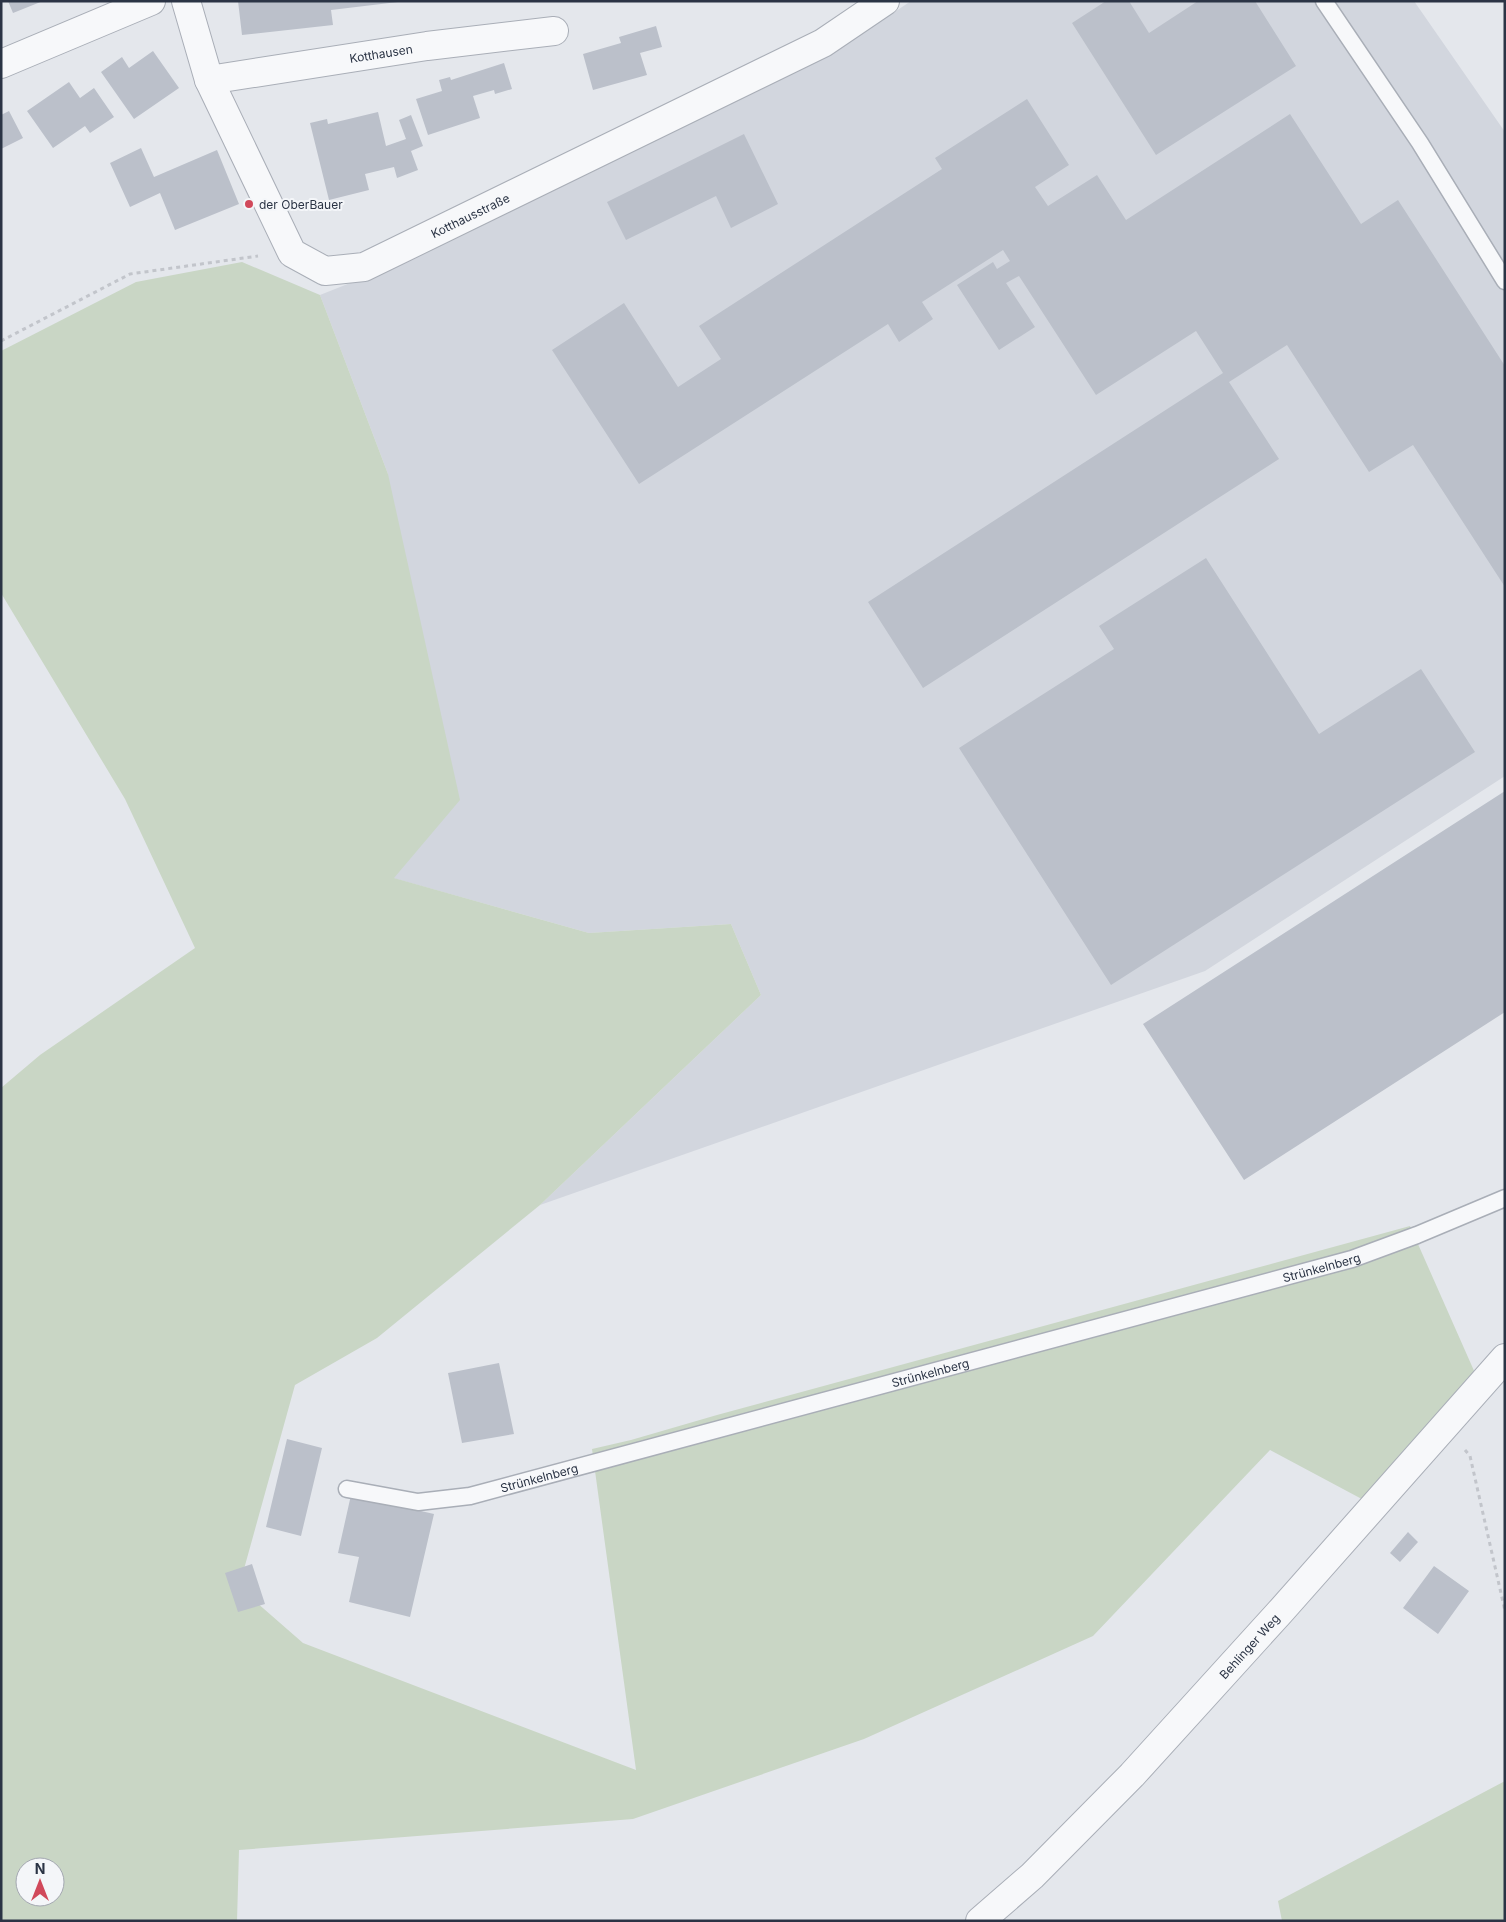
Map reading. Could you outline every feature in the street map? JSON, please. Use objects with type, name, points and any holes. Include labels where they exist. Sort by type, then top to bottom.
[{"type":"street","points":[[1,64],[152,1]]},
{"type":"street","points":[[186,1],[209,80],[292,253]]},
{"type":"street","name":"Kotthausstraße","points":[[292,253],[326,271],[364,267],[823,43],[886,1]]},
{"type":"street","name":"Kotthausen","points":[[209,80],[427,46],[554,31]]},
{"type":"street","name":"Behlinger Weg","points":[[980,1921],[1032,1876],[1132,1775],[1280,1612],[1505,1358]]},
{"type":"lane","points":[[1324,1],[1420,143],[1505,281]]},
{"type":"lane","name":"Strünkelnberg","points":[[347,1489],[418,1502],[470,1496],[1352,1259],[1417,1235],[1505,1198]]},
{"type":"path","points":[[1,340],[130,274],[231,258],[292,253]]},
{"type":"path","points":[[1443,1426],[1470,1456],[1505,1611]]},
{"type":"shaded area","points":[[911,1],[1414,1],[1505,132],[1505,776],[1205,971],[540,1205],[761,995],[731,924],[589,933],[393,878],[388,474],[320,295],[418,256],[835,52]]},
{"type":"green space","points":[[242,262],[320,295],[388,474],[460,800],[394,878],[589,933],[731,924],[761,995],[540,1205],[377,1338],[295,1385],[239,1587],[303,1643],[636,1770],[592,1449],[631,1440],[1410,1226],[1475,1373],[1373,1505],[1270,1450],[1093,1636],[864,1739],[633,1819],[239,1850],[237,1921],[1,1921],[1,1088],[40,1055],[195,948],[125,799],[1,593],[1,351],[136,282]]},
{"type":"green space","points":[[1505,1781],[1505,1921],[1282,1921],[1278,1901]]},
{"type":"building","points":[[8,1],[43,1],[13,13]]},
{"type":"building","points":[[238,1],[398,2],[331,10],[333,25],[242,35]]},
{"type":"building","points":[[1106,1],[1129,1],[1149,33],[1198,1],[1255,1],[1296,66],[1156,155],[1072,23]]},
{"type":"building","points":[[656,26],[662,47],[640,53],[647,75],[593,90],[583,54],[621,43],[619,37]]},
{"type":"building","points":[[153,51],[179,88],[134,119],[101,72],[122,57],[129,68]]},
{"type":"building","points":[[504,63],[512,89],[495,94],[494,90],[473,96],[480,118],[428,135],[416,99],[442,91],[439,80],[450,77],[451,80]]},
{"type":"building","points":[[69,82],[80,98],[94,88],[114,117],[90,133],[85,126],[53,148],[27,111]]},
{"type":"building","points":[[1027,99],[1069,165],[1035,187],[1048,206],[1097,175],[1126,220],[1290,114],[1361,224],[1398,200],[1505,366],[1505,587],[1413,445],[1369,472],[1287,345],[1229,382],[1279,459],[923,688],[868,602],[1223,373],[1196,331],[1096,395],[1019,276],[1006,283],[1035,327],[999,350],[957,285],[993,262],[997,269],[1010,261],[1003,250],[922,302],[933,319],[899,342],[888,324],[639,484],[552,350],[624,303],[678,387],[721,359],[699,326],[942,169],[935,158]]},
{"type":"building","points":[[9,111],[23,138],[1,149],[1,115]]},
{"type":"building","points":[[378,112],[386,146],[406,139],[399,120],[411,115],[423,146],[411,151],[418,170],[397,178],[394,167],[365,174],[369,190],[329,200],[310,123],[327,119],[328,124]]},
{"type":"building","points":[[744,134],[778,204],[731,228],[716,196],[626,240],[607,202]]},
{"type":"building","points":[[141,148],[154,177],[217,150],[239,204],[175,230],[160,193],[130,207],[110,163]]},
{"type":"building","points":[[1206,558],[1319,734],[1421,669],[1475,752],[1111,985],[959,748],[1114,649],[1099,626]]},
{"type":"building","points":[[1505,791],[1505,1012],[1244,1180],[1143,1024]]},
{"type":"building","points":[[499,1363],[514,1434],[462,1443],[448,1373]]},
{"type":"building","points":[[287,1439],[322,1448],[301,1536],[266,1527]]},
{"type":"building","points":[[351,1495],[434,1514],[410,1617],[349,1602],[359,1557],[338,1553]]},
{"type":"building","points":[[1408,1532],[1418,1542],[1400,1562],[1390,1553]]},
{"type":"building","points":[[252,1564],[265,1604],[238,1612],[225,1573]]},
{"type":"building","points":[[1434,1566],[1469,1591],[1438,1634],[1403,1608]]},
{"type":"place","name":"der OberBauer","points":[[249,204]]}]
